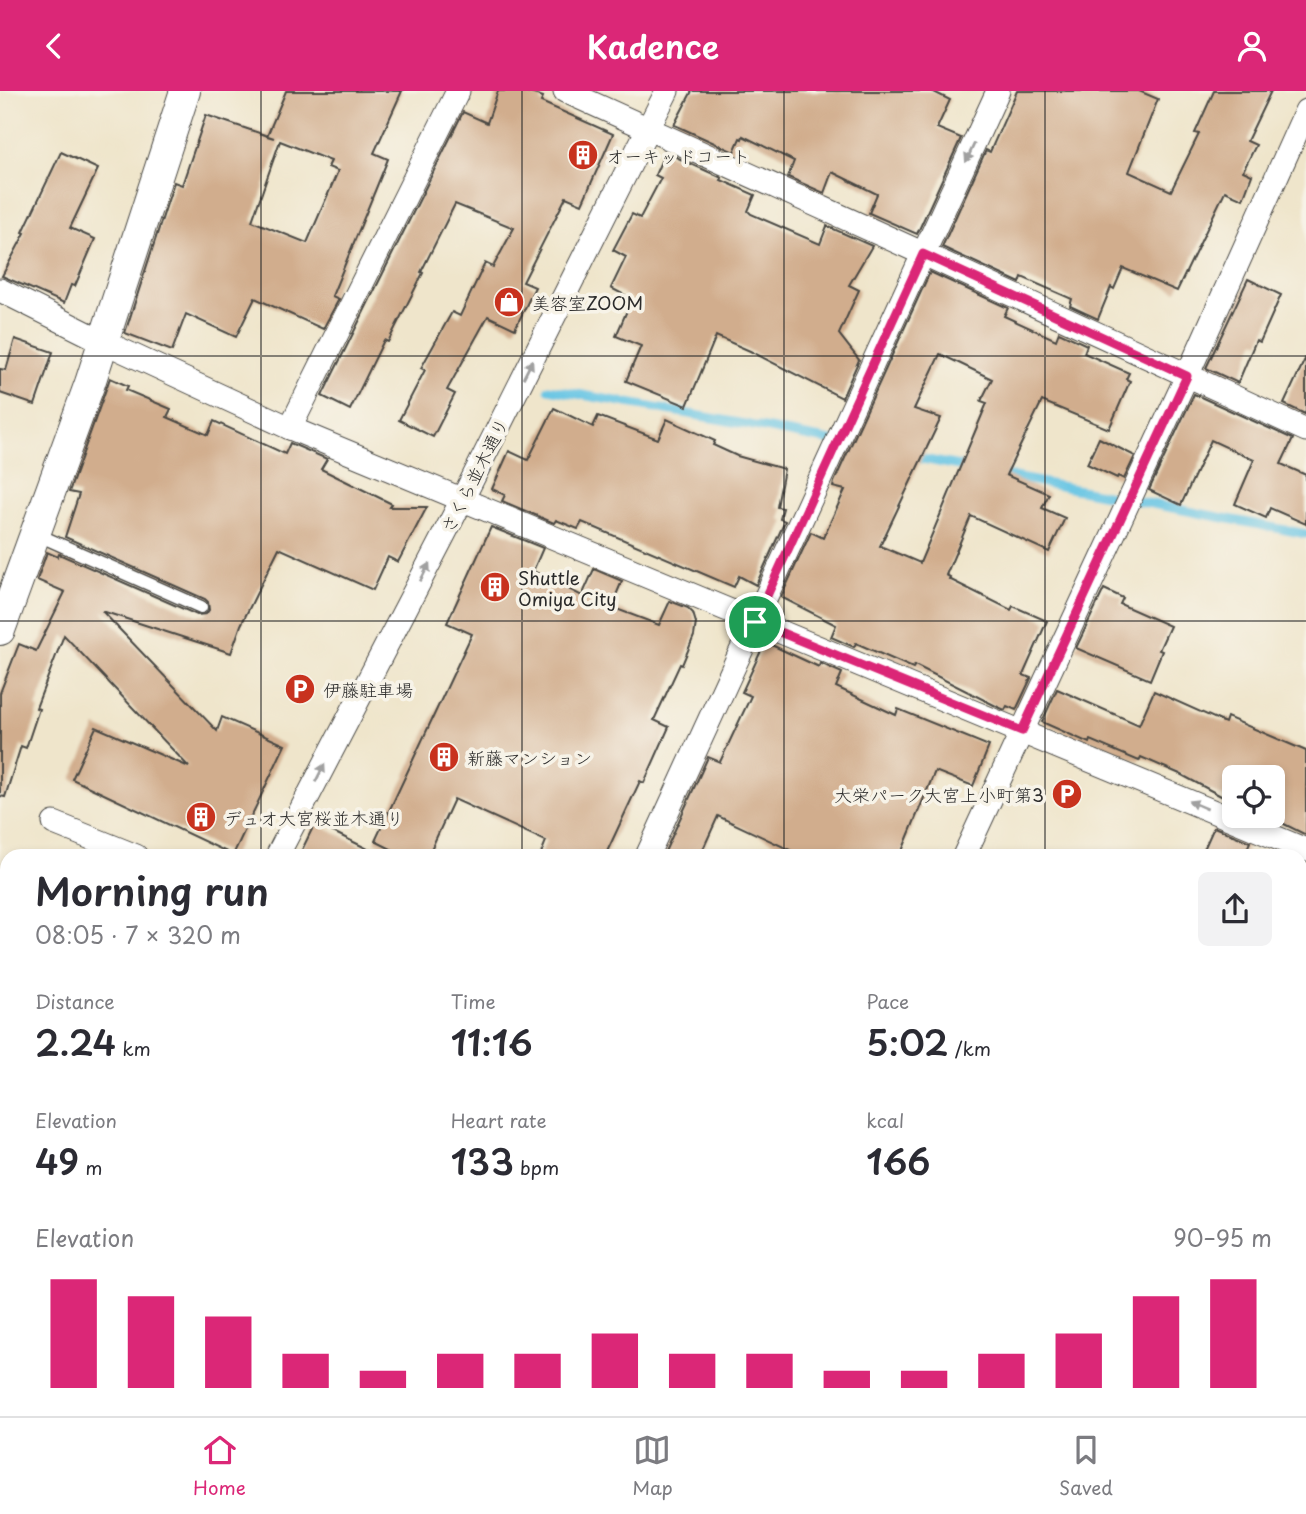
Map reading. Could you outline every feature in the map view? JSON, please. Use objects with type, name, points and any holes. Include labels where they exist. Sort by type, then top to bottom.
[{"type":"street","points":[[0,630],[8,581],[35,533],[104,342],[186,91]]},
{"type":"street","points":[[290,428],[458,91]]},
{"type":"street","points":[[565,91],[1306,431]]},
{"type":"street","name":"さくら並木通り","points":[[281,849],[462,500],[667,91]]},
{"type":"street","points":[[650,849],[998,91]]},
{"type":"street","points":[[967,849],[1187,376],[1306,111]]},
{"type":"street","points":[[0,290],[104,342],[290,428],[1301,849]]},
{"type":"street","points":[[54,823],[119,849]]},
{"type":"lane","points":[[35,533],[201,607]]},
{"type":"building","points":[[286,91],[402,91],[374,153],[388,159],[332,296],[339,299],[323,329],[255,298],[236,337],[186,314],[172,351],[125,333],[174,182],[182,185],[206,115],[267,136]],"holes":[[[280,141],[331,161],[328,167],[338,171],[307,243],[252,221]]]},
{"type":"building","points":[[498,91],[524,91],[543,97],[541,102],[613,134],[582,204],[566,197],[523,282],[535,287],[515,329],[488,316],[447,390],[455,394],[433,437],[399,420],[425,370],[421,368],[452,312],[460,316],[485,263],[493,267],[514,228],[455,204],[388,342],[384,340],[350,410],[322,396],[463,112],[487,123]]},
{"type":"building","points":[[692,91],[932,91],[950,100],[937,128],[961,138],[917,234],[869,213],[877,194],[832,172],[824,193],[788,177],[794,161],[743,136],[734,152],[674,125]]},
{"type":"building","points":[[1017,91],[1139,91],[1158,99],[1129,172],[1171,191],[1199,134],[1195,133],[1214,91],[1271,91],[1247,141],[1256,145],[1243,171],[1252,175],[1243,199],[1225,191],[1177,291],[1123,268],[1114,289],[1111,287],[1098,319],[1070,306],[1072,299],[1022,277],[1020,283],[942,247],[986,150],[990,152]]},
{"type":"building","points":[[61,152],[98,169],[70,228],[95,239],[75,286],[71,285],[64,303],[2,276],[25,233],[23,232]]},
{"type":"building","points":[[665,152],[755,195],[748,211],[751,214],[820,244],[827,226],[872,246],[849,285],[859,290],[839,334],[859,360],[842,398],[716,336],[687,406],[626,381],[641,346],[616,336],[632,299],[611,288],[626,257],[613,250],[632,214],[640,218],[661,178],[655,175]]},
{"type":"building","points":[[930,272],[1008,308],[1004,316],[1056,340],[1059,332],[1087,345],[1084,353],[1129,373],[1126,379],[1130,381],[1109,429],[1042,401],[1006,475],[1049,494],[1042,508],[1065,518],[1049,552],[971,516],[946,575],[1011,610],[1013,606],[1047,621],[1023,675],[1031,678],[1016,710],[1007,706],[1005,710],[998,707],[915,665],[913,668],[856,643],[854,647],[831,637],[836,625],[781,597],[811,532],[823,538],[845,490],[833,487]],"holes":[[[940,354],[992,379],[981,401],[987,403],[920,563],[880,546],[941,418],[914,409]]]},
{"type":"building","points":[[1248,279],[1281,295],[1260,342],[1256,340],[1238,383],[1206,368]]},
{"type":"building","points":[[15,339],[53,352],[35,405],[0,393],[0,369],[6,370]]},
{"type":"building","points":[[1306,357],[1306,411],[1305,414],[1284,404]]},
{"type":"building","points":[[110,378],[128,386],[126,390],[171,409],[167,417],[208,435],[214,421],[285,454],[290,443],[327,459],[321,469],[392,504],[390,507],[427,507],[398,562],[388,557],[373,590],[279,548],[241,625],[231,653],[102,611],[217,731],[222,717],[285,745],[236,849],[220,849],[72,779],[96,727],[189,767],[64,635],[36,708],[39,709],[26,748],[21,746],[5,797],[0,796],[0,693],[19,644],[36,651],[65,592],[37,580],[47,552],[58,557],[59,554],[197,615],[206,614],[209,610],[205,599],[65,537],[79,494],[69,492]]},
{"type":"building","points":[[1194,394],[1293,439],[1281,464],[1306,475],[1306,524],[1270,508],[1266,518],[1235,504],[1254,460],[1211,440],[1181,505],[1149,490]]},
{"type":"building","points":[[554,408],[593,427],[598,416],[658,439],[667,419],[715,441],[713,445],[737,456],[784,469],[777,507],[783,508],[780,519],[785,521],[756,585],[739,576],[734,587],[582,522],[578,529],[556,520],[554,523],[502,501],[505,495],[492,489],[509,451],[528,460]]},
{"type":"building","points":[[1099,438],[1135,456],[1124,479],[1087,464]]},
{"type":"building","points":[[491,527],[543,548],[533,571],[582,596],[594,569],[622,581],[611,607],[659,625],[670,601],[688,608],[693,613],[696,623],[694,636],[654,720],[669,727],[644,783],[640,781],[608,849],[543,849],[546,841],[454,799],[431,849],[391,849],[375,841],[472,634],[447,623]]},
{"type":"building","points":[[1104,589],[1123,598],[1120,604],[1170,626],[1150,680],[1076,648]]},
{"type":"building","points":[[765,642],[819,667],[820,663],[842,673],[836,687],[896,715],[898,709],[989,746],[973,786],[935,771],[903,849],[788,849],[718,816],[703,849],[666,849],[708,757],[720,762],[751,696],[742,692]]},
{"type":"building","points":[[1057,689],[1139,725],[1154,691],[1225,723],[1227,717],[1306,751],[1306,835],[1285,824],[1285,765],[1222,765],[1222,797],[1141,757],[1139,761],[1042,722]]},
{"type":"building","points":[[315,823],[368,849],[302,849]]},
{"type":"building","points":[[1214,827],[1250,842],[1247,849],[1204,849]]},
{"type":"waterway","points":[[549,389],[836,442]]},
{"type":"waterway","points":[[912,457],[970,468]]},
{"type":"waterway","points":[[998,474],[1306,534]]},
{"type":"place","name":"オーキッドコート","points":[[583,155]]},
{"type":"place","name":"美容室ZOOM","points":[[509,302]]},
{"type":"place","name":"Shuttle Omiya City","points":[[495,587]]},
{"type":"place","name":"伊藤駐車場","points":[[300,689]]},
{"type":"place","name":"新藤マンション","points":[[444,757]]},
{"type":"place","name":"大栄パーク大宮上小町第3","points":[[1067,794]]},
{"type":"place","name":"デュオ大宮桜並木通り","points":[[201,817]]},
{"type":"route","points":[[923,254],[1187,376],[1022,731],[755,622],[923,254]]}]
